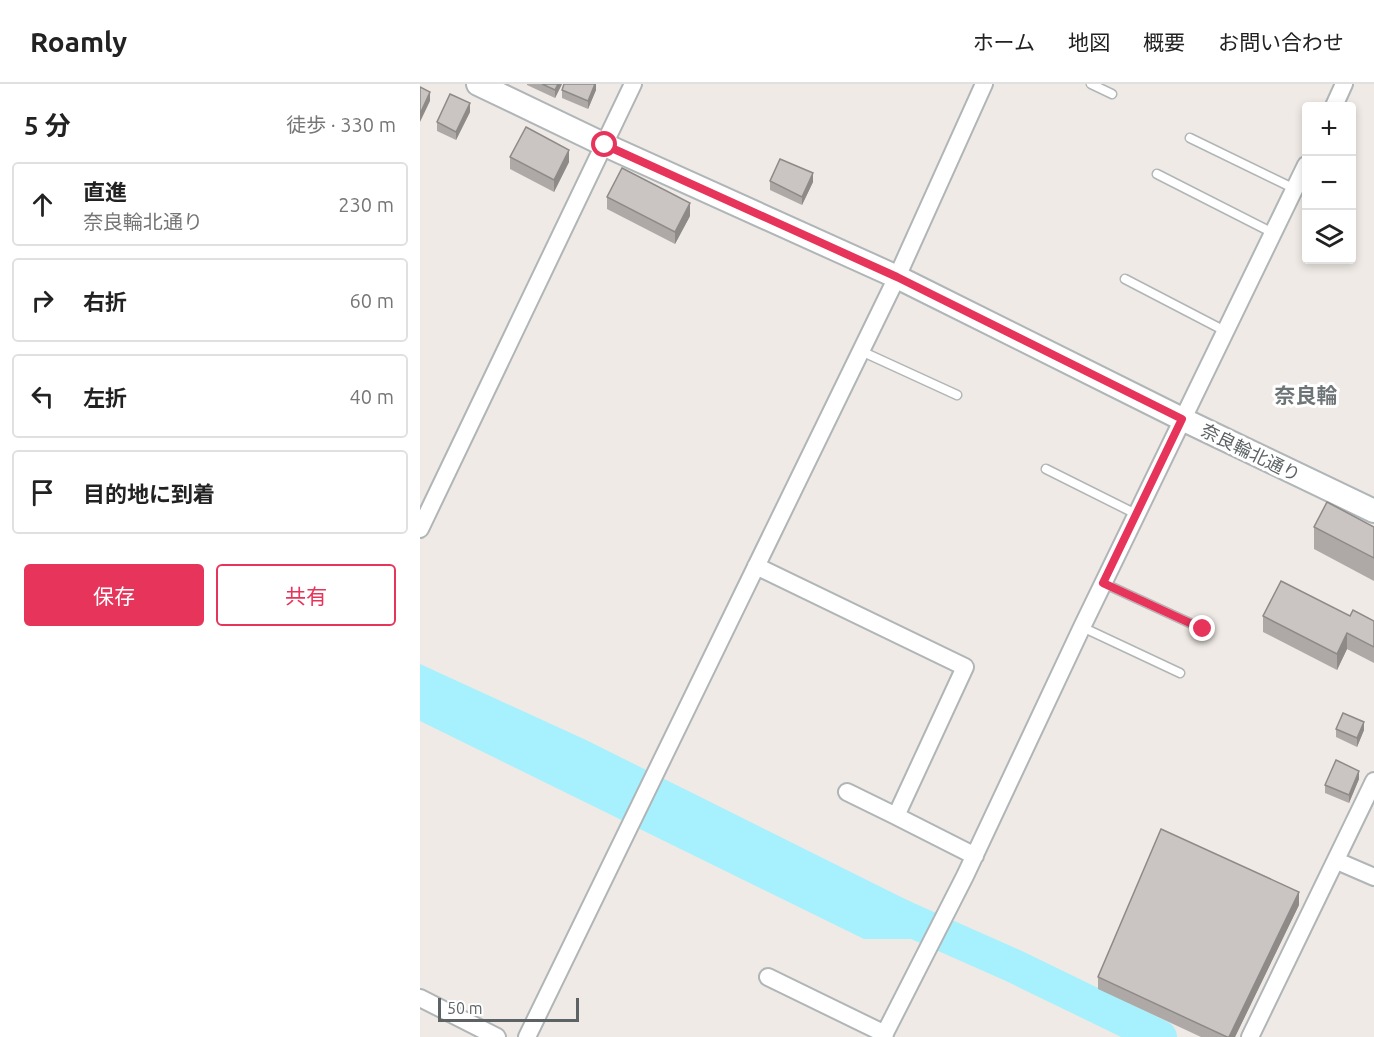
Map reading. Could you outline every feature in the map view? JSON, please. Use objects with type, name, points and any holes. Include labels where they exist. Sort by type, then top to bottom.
[{"type":"street","name":"奈良輪北通り","points":[[478,84],[605,145],[897,277],[1182,419],[1374,511]]},
{"type":"street","points":[[420,529],[633,84]]},
{"type":"street","points":[[1336,102],[1344,84]]},
{"type":"street","points":[[527,1037],[897,277],[978,86]]},
{"type":"street","points":[[768,977],[884,1035],[975,856],[1136,514],[1302,174]]},
{"type":"street","points":[[756,566],[965,667],[896,816]]},
{"type":"street","points":[[1250,1037],[1374,781]]},
{"type":"street","points":[[848,792],[975,856]]},
{"type":"street","points":[[1337,861],[1374,877]]},
{"type":"street","points":[[420,998],[497,1037]]},
{"type":"lane","points":[[1091,84],[1112,94]]},
{"type":"lane","points":[[1190,138],[1295,189]]},
{"type":"lane","points":[[1157,174],[1273,232]]},
{"type":"lane","points":[[1125,279],[1225,331]]},
{"type":"lane","points":[[861,351],[957,395]]},
{"type":"lane","points":[[1046,469],[1136,514]]},
{"type":"lane","points":[[1103,583],[1203,629]]},
{"type":"lane","points":[[1082,627],[1180,674]]},
{"type":"water","points":[[420,664],[586,740],[931,912],[919,939],[864,939],[420,721]]},
{"type":"building","points":[[542,84],[558,84],[555,90]]},
{"type":"building","points":[[564,84],[595,84],[588,101],[562,90]]},
{"type":"building","points":[[420,87],[430,92],[420,114]]},
{"type":"building","points":[[450,94],[470,103],[456,132],[437,122]]},
{"type":"building","points":[[526,127],[569,150],[554,180],[510,157]]},
{"type":"building","points":[[780,159],[813,173],[802,197],[770,181]]},
{"type":"building","points":[[622,168],[690,203],[675,232],[607,197]]},
{"type":"building","points":[[1327,502],[1374,527],[1374,558],[1314,527]]},
{"type":"building","points":[[1281,581],[1350,616],[1353,610],[1374,621],[1374,647],[1347,633],[1337,654],[1263,616]]},
{"type":"building","points":[[1343,713],[1364,722],[1357,738],[1336,729]]},
{"type":"building","points":[[1336,760],[1359,771],[1349,795],[1325,785]]},
{"type":"building","points":[[1161,829],[1299,892],[1229,1037],[1098,977]]},
{"type":"waterway","points":[[883,908],[1014,966],[1160,1037]]},
{"type":"district","name":"奈良輪","points":[[1306,395]]},
{"type":"route","points":[[605,145],[897,277],[1182,419],[1103,583],[1203,629]]}]
